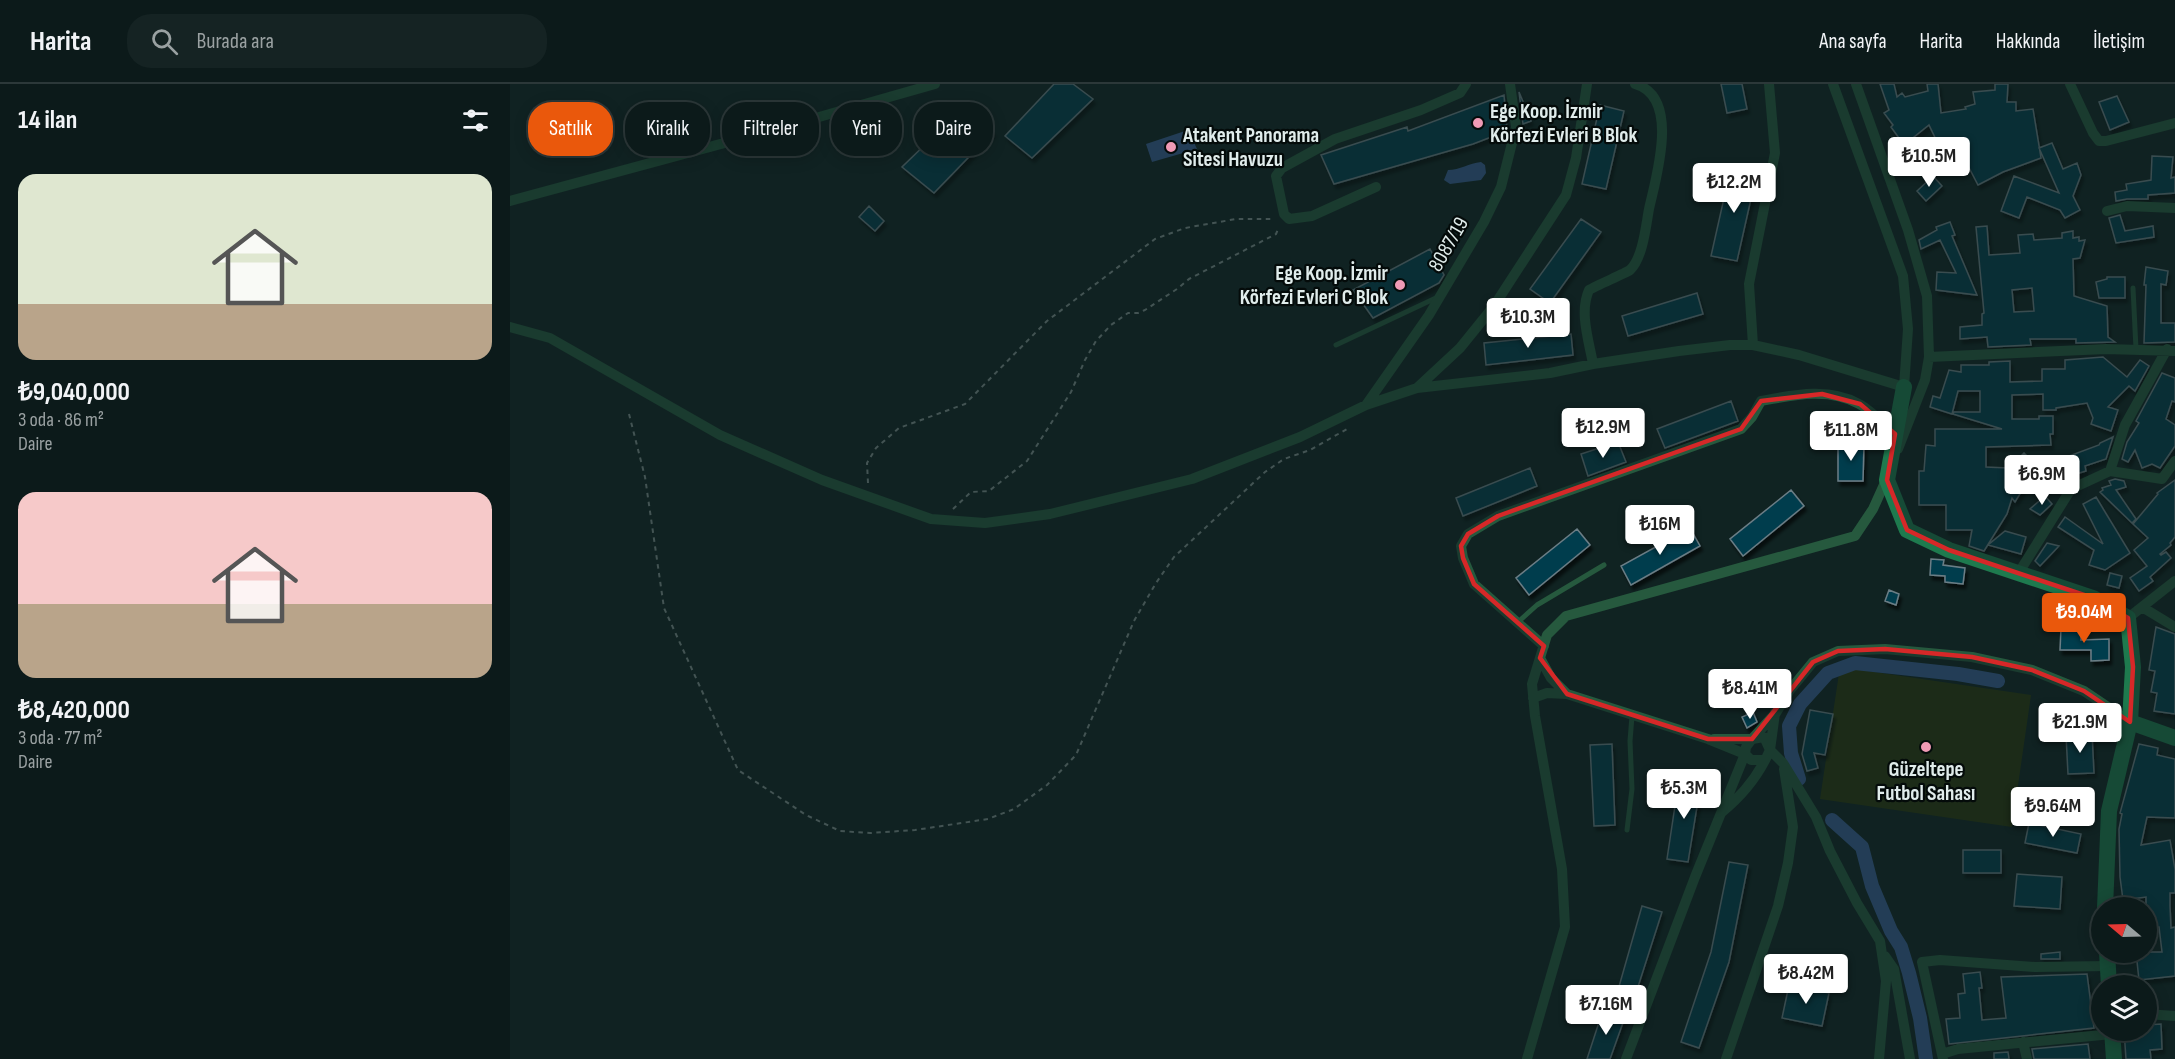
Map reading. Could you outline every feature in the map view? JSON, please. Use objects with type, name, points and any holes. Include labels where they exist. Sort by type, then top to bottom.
[{"type":"street","points":[[510,201],[935,84]]},
{"type":"street","points":[[1376,187],[1312,216],[1289,219],[1284,214],[1276,176],[1282,168],[1335,139],[1421,110],[1460,93],[1467,84]]},
{"type":"street","name":"8087/19","points":[[1366,405],[1430,315],[1484,222],[1501,187],[1516,127],[1510,84]]},
{"type":"street","points":[[1417,388],[1460,348],[1494,306],[1566,195],[1576,158],[1587,84]]},
{"type":"street","points":[[1593,364],[1584,308],[1586,295],[1589,290],[1630,269],[1641,250],[1662,150],[1662,125],[1655,101],[1648,87],[1635,84]]},
{"type":"street","points":[[1753,345],[1749,284],[1775,153],[1769,84]]},
{"type":"street","points":[[1833,84],[1902,276],[1908,329],[1904,387],[1887,480],[1907,530],[1949,550],[2093,598],[2128,618]]},
{"type":"street","points":[[1527,1059],[1566,927],[1562,869],[1532,684],[1547,635],[1566,616],[1855,536],[1873,509],[1887,480],[1925,380],[1929,357],[1927,296],[1908,230],[1856,84]]},
{"type":"street","points":[[2070,84],[2099,141],[2175,123]]},
{"type":"street","points":[[2107,211],[2127,206],[2175,208]]},
{"type":"street","points":[[510,327],[550,338],[720,435],[822,480],[931,519],[985,523],[1050,514],[1192,479],[1300,437],[1366,405],[1417,388],[1550,373],[1593,364],[1730,345],[1753,345],[1799,355],[1904,387]]},
{"type":"street","points":[[1929,357],[2136,349],[2171,350],[2125,425],[2110,471]]},
{"type":"street","points":[[1544,646],[1474,584],[1463,558],[1461,546],[1468,534],[1498,516],[1741,429],[1752,417],[1761,400],[1801,393],[1844,398],[1860,404],[1895,434]]},
{"type":"street","points":[[2018,574],[2071,489],[2110,471],[2162,479],[2175,461]]},
{"type":"street","points":[[2128,618],[2175,580]]},
{"type":"street","points":[[2142,607],[2175,627]]},
{"type":"street","points":[[2105,897],[2109,811],[2130,722],[2133,668],[2128,618]]},
{"type":"street","points":[[1626,1059],[1746,747],[1776,713],[1790,690],[1813,662],[1838,651],[1885,650],[1972,657],[2032,670],[2084,691],[2130,722],[2175,738]]},
{"type":"street","points":[[1540,658],[1551,678],[1567,693]]},
{"type":"street","points":[[1533,698],[1547,693],[1567,693],[1708,739],[1745,754],[1751,760],[1768,755],[1783,763],[1816,817],[1830,851],[1857,903],[1881,941],[1886,981],[1879,1059]]},
{"type":"street","points":[[1722,813],[1741,797],[1768,755],[1776,713]]},
{"type":"street","points":[[1708,739],[1764,737],[1768,755]]},
{"type":"street","points":[[1726,1059],[1778,906],[1788,863],[1793,827],[1783,763]]},
{"type":"street","points":[[1882,952],[1894,969],[1911,1059]]},
{"type":"street","points":[[2091,961],[2035,967],[1940,960],[1922,962],[1942,1057],[1958,1049],[2091,1034]]},
{"type":"street","points":[[2157,1015],[2175,1016]]},
{"type":"street","points":[[2113,1041],[2114,1059]]},
{"type":"street","points":[[2023,1042],[2027,1059]]},
{"type":"lane","points":[[2133,288],[2136,349]]},
{"type":"lane","points":[[1336,345],[1441,296]]},
{"type":"lane","points":[[1517,623],[1537,605],[1604,565]]},
{"type":"lane","points":[[1628,830],[1632,789],[1630,741],[1632,714]]},
{"type":"path","points":[[872,497],[867,464],[876,448],[900,428],[965,404],[1047,321],[1155,239],[1185,228],[1236,219],[1277,221],[1279,227],[1276,234],[1189,279],[1145,310],[1128,313],[1111,325],[1096,341],[1071,392],[1027,461],[988,491],[971,492],[942,519]]},
{"type":"path","points":[[629,414],[645,477],[664,608],[738,770],[806,815],[840,831],[870,832],[915,830],[988,819],[1014,809],[1047,784],[1076,755],[1134,621],[1174,557],[1265,472],[1284,459],[1310,450],[1349,428]]},
{"type":"highlighted area","points":[[1822,394],[1860,404],[1895,434],[1887,480],[1907,530],[1949,550],[2093,598],[2128,618],[2133,667],[2130,722],[2084,691],[2032,670],[1972,657],[1885,649],[1838,651],[1813,662],[1752,739],[1708,739],[1567,694],[1540,658],[1544,646],[1474,584],[1463,558],[1461,546],[1468,534],[1498,516],[1741,429],[1761,401]]},
{"type":"green space","name":"Güzeltepe Futbol Sahası","points":[[1840,667],[2031,695],[2012,827],[1820,799]]},
{"type":"water","name":"Atakent Panorama Sitesi Havuzu","points":[[1188,130],[1197,149],[1152,162],[1146,144]]},
{"type":"water","points":[[1481,162],[1485,165],[1486,173],[1481,180],[1450,184],[1444,180],[1448,170]]},
{"type":"building","points":[[1054,84],[1073,84],[1093,99],[1032,158],[1005,136]]},
{"type":"building","points":[[1721,84],[1742,84],[1747,109],[1727,113]]},
{"type":"building","points":[[1880,84],[1894,84],[1897,97],[1902,93],[1905,97],[1928,91],[1927,84],[1938,84],[1941,113],[1966,109],[1965,107],[1975,104],[1973,92],[1995,90],[1995,84],[2008,84],[2007,102],[2016,102],[2016,111],[2033,109],[2041,158],[2003,172],[1978,185],[1965,160],[1956,166],[1942,147],[1940,148],[1929,125],[1904,145],[1884,113],[1889,110]]},
{"type":"building","points":[[1519,92],[1531,121],[1523,124]]},
{"type":"building","points":[[1504,95],[1507,131],[1473,144],[1334,184],[1321,155],[1407,127],[1408,131]]},
{"type":"building","points":[[2117,96],[2129,122],[2110,130],[2099,102]]},
{"type":"building","points":[[1600,105],[1624,111],[1606,189],[1582,184]]},
{"type":"building","points":[[2052,143],[2063,169],[2077,163],[2081,175],[2073,196],[2080,210],[2065,218],[2060,210],[2027,197],[2019,218],[2001,211],[2014,176],[2059,193],[2039,148]]},
{"type":"building","points":[[914,155],[970,156],[934,193],[902,167]]},
{"type":"building","points":[[2152,156],[2173,157],[2171,178],[2175,177],[2175,193],[2148,195],[2148,199],[2116,201],[2115,192],[2127,190],[2126,184],[2151,180]]},
{"type":"building","points":[[1731,167],[1757,172],[1737,261],[1711,256]]},
{"type":"building","points":[[1933,176],[1942,186],[1926,201],[1917,191]]},
{"type":"building","points":[[869,206],[884,221],[875,231],[859,217]]},
{"type":"building","points":[[2120,215],[2125,231],[2153,226],[2154,237],[2116,243],[2109,218]]},
{"type":"building","points":[[1581,219],[1601,232],[1550,303],[1530,289]]},
{"type":"building","points":[[1950,222],[1955,235],[1952,236],[1977,295],[1936,290],[1937,272],[1956,273],[1940,240],[1921,249],[1919,240],[1937,230],[1936,227]]},
{"type":"building","points":[[1987,226],[1989,255],[2020,253],[2018,235],[2033,234],[2034,240],[2062,238],[2062,233],[2073,231],[2073,238],[2079,237],[2079,241],[2085,240],[2080,258],[2073,259],[2074,296],[2107,306],[2108,337],[2115,342],[2076,343],[2076,339],[2030,339],[2031,345],[1988,347],[1987,337],[1960,339],[1960,327],[1982,325],[1982,314],[1984,313],[1976,227]],"holes":[[[2032,288],[2034,311],[2014,312],[2012,290]]]},
{"type":"building","name":"Ege Koop. İzmir Körfezi Evleri C Blok","points":[[1430,249],[1444,275],[1439,283],[1373,318],[1353,290]]},
{"type":"building","points":[[2146,267],[2168,271],[2166,285],[2161,284],[2161,323],[2175,323],[2175,342],[2144,343]]},
{"type":"building","points":[[2107,277],[2125,277],[2125,298],[2099,298],[2096,282],[2107,279]]},
{"type":"building","points":[[1697,293],[1703,314],[1628,336],[1622,316]]},
{"type":"building","points":[[1571,334],[1573,355],[1486,365],[1484,343]]},
{"type":"building","points":[[2103,357],[2127,377],[2140,360],[2149,366],[2135,391],[2129,386],[2108,407],[2118,410],[2111,431],[2091,424],[2093,418],[2087,403],[2056,408],[2056,410],[2043,410],[2043,394],[2012,395],[2012,419],[2039,419],[2039,416],[2053,416],[2053,434],[2050,434],[2051,445],[1986,447],[1986,467],[2009,468],[2024,453],[2034,463],[2012,486],[2023,489],[2015,502],[2012,498],[2007,514],[1984,551],[1969,546],[1972,530],[1946,530],[1946,505],[1919,505],[1919,471],[1924,471],[1926,445],[1935,446],[1935,429],[2002,429],[1953,414],[1954,412],[1980,412],[1980,391],[1958,391],[1952,414],[1930,407],[1933,396],[1940,398],[1949,370],[1961,372],[1961,365],[1989,365],[1989,362],[2010,361],[2010,382],[2042,381],[2042,369],[2065,369],[2065,360]]},
{"type":"building","points":[[2162,373],[2175,378],[2175,402],[2172,401],[2166,419],[2175,425],[2175,446],[2160,468],[2152,464],[2142,468],[2135,450],[2128,462],[2122,459],[2127,442],[2139,423],[2136,421]]},
{"type":"building","points":[[1731,401],[1738,421],[1665,448],[1657,429]]},
{"type":"building","points":[[2113,437],[2106,459],[2085,466],[2086,471],[2076,474],[2075,472],[2052,482],[2045,465],[2099,445]]},
{"type":"building","points":[[1618,442],[1626,462],[1588,476],[1581,454]]},
{"type":"building","points":[[1838,443],[1864,443],[1863,481],[1838,481]]},
{"type":"building","points":[[1530,468],[1537,486],[1463,516],[1456,498]]},
{"type":"building","points":[[2115,479],[2124,481],[2126,487],[2116,490],[2136,519],[2132,523],[2100,492],[2102,488],[2111,485],[2109,481]]},
{"type":"building","points":[[2175,480],[2175,537],[2171,545],[2160,554],[2166,552],[2171,558],[2150,577],[2153,581],[2139,591],[2130,578],[2147,566],[2134,550],[2148,538],[2133,524],[2157,493]]},
{"type":"building","points":[[1791,490],[1804,506],[1743,556],[1730,539]]},
{"type":"building","points":[[2045,496],[2052,504],[2040,515],[2030,509]]},
{"type":"building","points":[[2096,497],[2130,553],[2105,570],[2089,565],[2094,550],[2058,527],[2065,517],[2103,544],[2083,504]]},
{"type":"building","points":[[1690,528],[1700,546],[1631,585],[1621,566]]},
{"type":"building","points":[[1577,529],[1590,545],[1529,595],[1516,578]]},
{"type":"building","points":[[2005,531],[2026,537],[2021,554],[1988,545]]},
{"type":"building","points":[[2047,543],[2059,546],[2040,566],[2035,561]]},
{"type":"building","points":[[1931,559],[1944,560],[1943,565],[1965,568],[1963,584],[1945,582],[1945,576],[1930,575]]},
{"type":"building","points":[[2110,573],[2122,576],[2119,588],[2107,585]]},
{"type":"building","points":[[1889,590],[1899,594],[1896,605],[1885,601]]},
{"type":"building","points":[[2156,627],[2175,634],[2175,714],[2154,711],[2157,693],[2151,692],[2155,671],[2149,670]]},
{"type":"building","points":[[2061,628],[2081,628],[2081,640],[2109,639],[2109,660],[2091,661],[2091,650],[2060,650]]},
{"type":"building","points":[[1810,710],[1833,714],[1825,755],[1814,753],[1818,768],[1807,771],[1802,754]]},
{"type":"building","points":[[1753,712],[1757,722],[1747,728],[1742,717]]},
{"type":"building","points":[[2092,733],[2094,773],[2068,774],[2066,735]]},
{"type":"building","points":[[1612,744],[1615,825],[1594,826],[1590,745]]},
{"type":"building","points":[[2139,744],[2158,748],[2157,755],[2175,759],[2175,818],[2147,817],[2141,845],[2170,840],[2175,869],[2175,893],[2170,893],[2170,906],[2171,928],[2175,927],[2175,976],[2157,978],[2157,975],[2138,975],[2137,963],[2157,963],[2157,952],[2162,952],[2159,927],[2157,927],[2157,897],[2123,897],[2120,877],[2119,829],[2122,814],[2120,813]]},
{"type":"building","points":[[1679,779],[1701,782],[1688,862],[1667,859]]},
{"type":"building","points":[[2029,823],[2081,834],[2077,853],[2025,843]]},
{"type":"building","points":[[1963,850],[2001,850],[2001,873],[1963,873]]},
{"type":"building","points":[[1729,862],[1748,865],[1729,962],[1699,1048],[1681,1042],[1711,952]]},
{"type":"building","points":[[2017,874],[2062,877],[2060,909],[2014,906]]},
{"type":"building","points":[[1642,906],[1662,912],[1635,996],[1618,990]]},
{"type":"building","points":[[2060,952],[2060,959],[2041,959],[2041,954]]},
{"type":"building","points":[[1980,972],[1982,1020],[2006,1018],[2001,977],[2087,974],[2091,1028],[1949,1044],[1946,1019],[1960,1018],[1958,994],[1965,993],[1963,974]]},
{"type":"building","points":[[1789,985],[1829,993],[1822,1026],[1782,1018]]},
{"type":"building","points":[[1603,1010],[1625,1017],[1610,1059],[1587,1059]]},
{"type":"building","points":[[2157,1024],[2161,1024],[2162,1049],[2150,1050],[2151,1059],[2126,1059],[2125,1041],[2157,1041]]},
{"type":"building","points":[[2088,1044],[2090,1059],[2034,1059],[2032,1049]]},
{"type":"building","points":[[2008,1052],[2009,1059],[1994,1059],[1994,1053]]},
{"type":"waterway","points":[[1799,779],[1791,753],[1789,726],[1800,704],[1828,673],[1855,663],[1958,674],[1998,681]]},
{"type":"waterway","points":[[1832,820],[1862,847],[1872,886],[1891,931],[1901,947],[1909,973],[1920,1018],[1926,1059]]},
{"type":"place","name":"Ege Koop. İzmir Körfezi Evleri B Blok","points":[[1478,123]]},
{"type":"place","name":"Atakent Panorama Sitesi Havuzu","points":[[1171,147]]},
{"type":"place","name":"Ege Koop. İzmir Körfezi Evleri C Blok","points":[[1400,285]]},
{"type":"place","name":"Güzeltepe Futbol Sahası","points":[[1926,747]]}]
